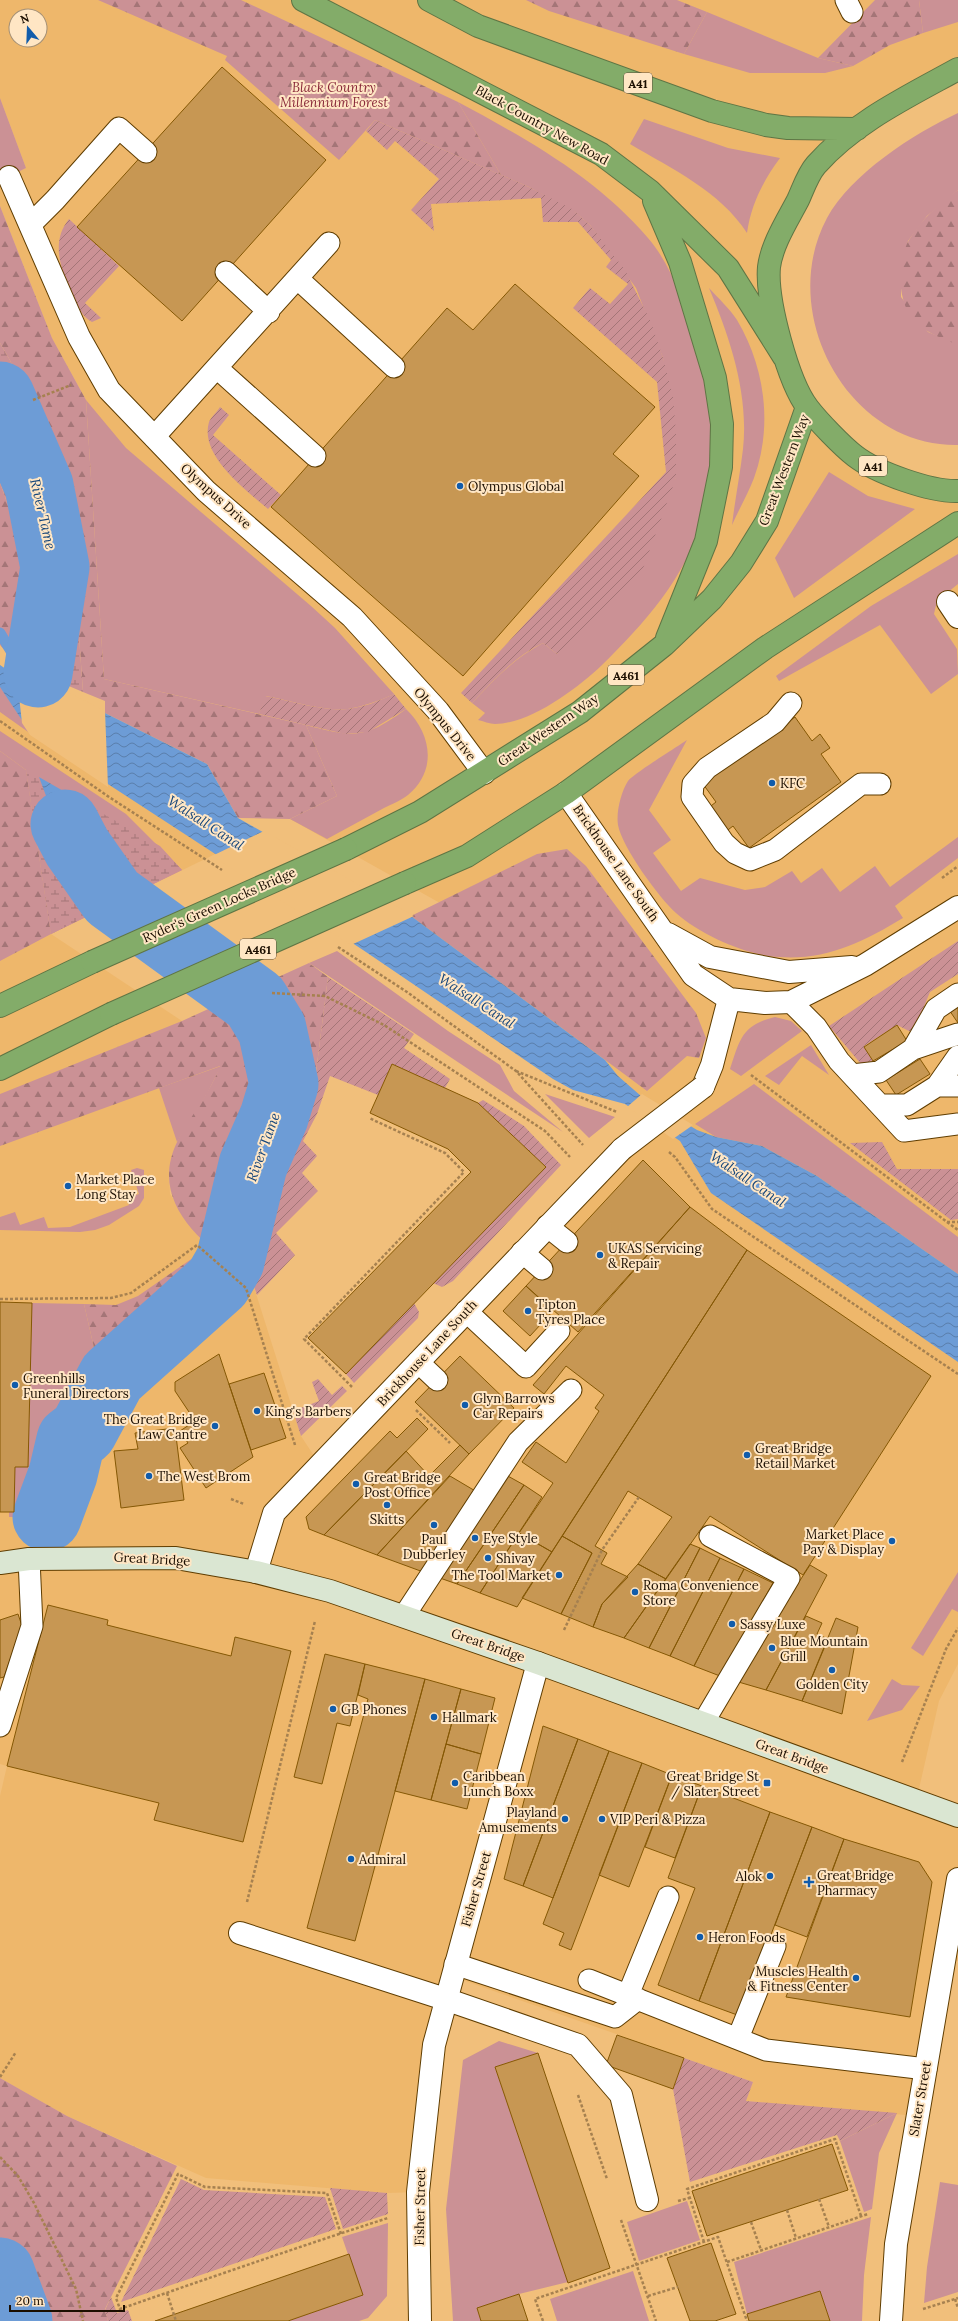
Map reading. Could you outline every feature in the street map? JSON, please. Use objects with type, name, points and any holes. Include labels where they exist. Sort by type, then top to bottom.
[{"type":"highway","name":"Black Country New Road","points":[[303,0],[601,154],[650,191],[728,268],[784,357]]},
{"type":"highway","name":"A41","points":[[429,0],[478,26],[712,111],[766,125],[788,128],[857,129]]},
{"type":"highway","name":"A41","points":[[958,69],[906,97],[857,129],[815,165],[778,239],[769,267],[771,303],[784,357],[807,407],[855,456],[896,478],[945,492],[958,491]]},
{"type":"highway","points":[[650,191],[680,262],[714,378],[722,424],[721,467],[706,542],[664,645]]},
{"type":"highway","name":"Great Western Way","points":[[346,849],[420,812],[580,712],[664,645],[712,599],[741,563],[767,521],[807,407]]},
{"type":"highway","name":"A461","points":[[0,1069],[111,1014],[467,856],[566,793],[765,648],[958,523]]},
{"type":"highway","name":"Ryder's Green Locks Bridge","points":[[0,1006],[92,962],[346,849]]},
{"type":"main road","name":"Great Bridge","points":[[0,1563],[29,1559],[168,1557],[256,1572],[330,1591],[538,1663],[891,1793],[958,1816]]},
{"type":"street","name":"Olympus Drive","points":[[10,177],[79,337],[109,390],[206,491],[352,617],[438,710],[484,773]]},
{"type":"street","name":"Brickhouse Lane South","points":[[566,793],[665,932],[693,975],[729,1000],[764,1003],[791,1002],[865,965],[958,907]]},
{"type":"street","name":"Brickhouse Lane South","points":[[665,932],[710,957],[789,972],[865,965]]},
{"type":"street","name":"Brickhouse Lane South","points":[[256,1572],[274,1513],[595,1175],[622,1149],[703,1087],[712,1065],[729,1000]]},
{"type":"street","name":"Fisher Street","points":[[420,2321],[418,2192],[434,2045],[445,1999],[538,1663]]},
{"type":"street","name":"Slater Street","points":[[892,2321],[896,2244],[926,2069],[952,1953],[958,1879]]},
{"type":"street","points":[[240,1932],[445,1999],[578,2045],[621,2095],[647,2200]]},
{"type":"lane","points":[[30,225],[55,200],[119,128],[146,152]]},
{"type":"lane","points":[[154,437],[269,312],[329,243]]},
{"type":"lane","points":[[226,272],[269,312]]},
{"type":"lane","points":[[298,279],[394,367]]},
{"type":"lane","points":[[217,368],[315,456]]},
{"type":"lane","points":[[791,703],[775,722],[707,768],[693,784],[692,797],[724,843],[735,853],[750,860],[775,850],[861,784],[880,784]]},
{"type":"lane","points":[[913,1049],[936,1009],[958,994]]},
{"type":"lane","points":[[791,1002],[816,1028],[839,1061],[904,1131],[958,1124]]},
{"type":"lane","points":[[852,1075],[879,1072],[913,1049],[958,1034]]},
{"type":"lane","points":[[937,1086],[958,1056]]},
{"type":"lane","points":[[880,1105],[908,1105],[937,1086],[958,1079]]},
{"type":"lane","points":[[937,1086],[958,1086]]},
{"type":"lane","points":[[547,1226],[567,1242]]},
{"type":"lane","points":[[522,1252],[542,1269]]},
{"type":"lane","points":[[466,1311],[526,1367],[559,1331]]},
{"type":"lane","points":[[418,1362],[436,1380]]},
{"type":"lane","points":[[404,1616],[518,1442],[571,1390]]},
{"type":"lane","points":[[703,1723],[789,1578],[776,1564],[710,1536]]},
{"type":"lane","points":[[0,1726],[32,1626],[29,1559]]},
{"type":"lane","points":[[455,1964],[615,2017],[633,1997],[668,1897]]},
{"type":"lane","points":[[738,2038],[775,1946]]},
{"type":"lane","points":[[589,1980],[766,2050],[926,2069]]},
{"type":"path","points":[[33,400],[75,383]]},
{"type":"path","points":[[0,721],[108,797]]},
{"type":"path","points":[[272,993],[325,996],[384,1025],[545,1132],[595,1175]]},
{"type":"path","points":[[595,1175],[582,1143],[516,1071],[621,1114]]},
{"type":"path","points":[[752,1075],[958,1230]]},
{"type":"path","points":[[357,1391],[304,1339],[464,1172],[445,1153],[369,1118]]},
{"type":"path","points":[[663,1147],[674,1157],[712,1208],[958,1374]]},
{"type":"path","points":[[947,1222],[958,1222]]},
{"type":"path","points":[[0,1299],[111,1298],[131,1293],[198,1245],[246,1288],[296,1449]]},
{"type":"path","points":[[412,1406],[450,1443]]},
{"type":"path","points":[[564,1630],[602,1550],[639,1498]]},
{"type":"path","points":[[240,1932],[316,1621]]},
{"type":"path","points":[[891,1793],[946,1649],[958,1628]]},
{"type":"path","points":[[0,2077],[16,2052]]},
{"type":"path","points":[[577,2092],[608,2183]]},
{"type":"path","points":[[704,2242],[687,2189],[834,2139],[861,2216]]},
{"type":"path","points":[[0,2157],[18,2176],[34,2202],[76,2289],[83,2321]]},
{"type":"path","points":[[341,2234],[327,2193],[205,2187],[178,2174],[116,2298],[120,2309],[394,2217]]},
{"type":"path","points":[[819,2199],[829,2227]]},
{"type":"path","points":[[787,2210],[796,2238]]},
{"type":"path","points":[[619,2213],[656,2321]]},
{"type":"path","points":[[726,2262],[872,2213]]},
{"type":"path","points":[[751,2222],[761,2250]]},
{"type":"path","points":[[543,2321],[535,2299],[718,2237],[746,2321]]},
{"type":"path","points":[[648,2296],[678,2287]]},
{"type":"path","points":[[167,2293],[176,2321]]},
{"type":"path","points":[[917,2311],[956,2298],[958,2308]]},
{"type":"shaded area","points":[[0,0],[958,0],[958,69],[815,165],[769,267],[784,357],[855,457],[958,491],[958,1664],[939,1701],[916,1802],[958,1816],[958,1961],[945,1959],[917,2116],[746,2101],[753,2082],[451,1976],[418,2192],[387,2193],[206,2178],[67,2116],[0,2078],[0,1796],[7,1766],[0,1764],[0,675],[238,843],[51,934],[182,1021],[221,1066],[171,1159],[169,1175],[170,1194],[200,1239],[253,1284],[301,1436],[320,1465],[660,1120],[411,916],[440,903],[290,819],[337,796],[306,725],[104,679],[86,400],[52,338],[0,206],[0,181],[26,168],[0,98]]},
{"type":"green space","name":"Black Country Millennium Forest","points":[[98,0],[241,0],[458,102],[501,175],[375,120],[339,160],[225,60],[227,56]]},
{"type":"green space","points":[[526,0],[677,0],[707,12],[684,54],[549,11]]},
{"type":"green space","points":[[875,0],[919,0],[923,33],[890,45],[853,66],[818,58]]},
{"type":"green space","points":[[919,0],[958,0],[958,22],[923,33]]},
{"type":"green space","points":[[707,12],[818,58],[853,66],[825,73],[750,73],[684,54]]},
{"type":"green space","points":[[0,98],[26,168],[0,181]]},
{"type":"green space","points":[[458,102],[535,145],[584,178],[628,216],[648,238],[671,273],[695,338],[710,394],[715,437],[714,459],[702,519],[686,560],[675,580],[662,598],[617,650],[592,674],[567,694],[523,718],[495,724],[478,720],[485,713],[472,703],[505,670],[523,655],[543,643],[557,654],[676,478],[663,358],[636,288],[590,225],[575,212],[529,187],[501,175]]},
{"type":"green space","points":[[958,113],[958,190],[927,216],[908,241],[901,271],[901,297],[928,332],[958,344],[958,445],[919,440],[884,424],[855,399],[832,368],[817,332],[810,294],[813,255],[827,218],[851,186],[867,171],[903,144]]},
{"type":"green space","points":[[644,119],[728,148],[780,158],[763,184],[751,213],[747,233],[736,218],[709,193],[678,172],[630,144]]},
{"type":"green space","points":[[375,120],[529,187],[572,209],[590,225],[625,270],[651,322],[663,358],[673,396],[676,433],[676,478],[641,574],[557,654],[543,643],[514,662],[472,703],[461,693],[666,472],[657,382],[573,308],[590,288],[610,304],[628,284],[606,267],[611,260],[578,222],[543,222],[541,198],[431,204],[434,231],[411,210],[439,179],[395,141],[387,150],[366,131]]},
{"type":"green space","points":[[958,190],[958,344],[956,344],[938,337],[916,323],[907,310],[901,291],[900,280],[902,258],[909,240],[931,212]]},
{"type":"green space","points":[[0,206],[52,338],[86,400],[104,679],[306,725],[337,796],[290,819],[238,818],[207,764],[105,713],[105,701],[83,692],[72,538],[53,442],[33,400],[0,343]]},
{"type":"green space","points":[[69,219],[119,266],[85,303],[101,318],[92,322],[85,317],[80,310],[61,266],[59,257],[60,237],[63,228]]},
{"type":"green space","points":[[709,288],[734,316],[747,338],[760,377],[763,397],[764,418],[760,458],[752,484],[732,525],[743,449],[743,408],[731,346]]},
{"type":"green space","points":[[0,343],[33,400],[53,442],[72,538],[83,692],[28,669],[32,586],[13,519],[0,483]]},
{"type":"green space","points":[[86,400],[126,448],[335,628],[394,694],[366,705],[348,709],[329,709],[266,696],[259,714],[104,679]]},
{"type":"green space","points":[[220,407],[229,415],[213,435],[281,495],[268,509],[226,471],[217,459],[211,447],[208,435],[209,422]]},
{"type":"green space","points":[[829,472],[868,496],[915,509],[794,598],[775,558]]},
{"type":"green space","points":[[0,483],[13,519],[32,586],[28,669],[16,663],[0,645]]},
{"type":"green space","points":[[958,554],[958,584],[937,601],[934,614],[957,649],[958,674],[931,694],[880,625],[779,681],[776,676],[871,606]]},
{"type":"green space","points":[[1,687],[31,734],[0,712]]},
{"type":"green space","points":[[394,694],[406,709],[368,732],[345,734],[259,714],[265,696],[329,709],[348,709],[366,705]]},
{"type":"green space","points":[[406,709],[421,729],[426,740],[428,752],[424,774],[418,785],[408,795],[327,839],[290,819],[337,796],[306,725],[348,734],[359,733],[369,731],[380,726]]},
{"type":"green space","points":[[0,731],[126,814],[182,870],[51,934],[26,770],[0,751]]},
{"type":"green space","points":[[687,740],[649,810],[671,840],[653,853],[681,891],[700,878],[745,890],[765,887],[792,871],[801,883],[822,868],[840,892],[875,866],[890,887],[958,837],[958,858],[895,906],[903,918],[855,943],[823,954],[806,957],[769,956],[733,946],[696,928],[669,906],[642,872],[626,846],[618,825],[620,802],[628,781],[646,767]]},
{"type":"green space","points":[[0,751],[26,770],[51,934],[0,961]]},
{"type":"green space","points":[[26,770],[160,846],[182,870],[51,934]]},
{"type":"green space","points":[[567,849],[586,866],[696,1013],[706,1038],[699,1058],[687,1056],[647,1091],[411,916],[537,854]]},
{"type":"green space","points":[[958,941],[958,974],[930,992],[913,1033],[897,1025],[864,1046],[873,1061],[861,1064],[829,1026]]},
{"type":"green space","points":[[337,951],[448,1031],[500,1065],[514,1091],[563,1132],[309,963]]},
{"type":"green space","points":[[309,963],[328,977],[311,1112],[284,1156],[253,1284],[218,1255],[187,1223],[176,1205],[170,1185],[170,1164],[178,1140],[206,1095],[220,1066],[0,1146],[0,1094],[182,1021]]},
{"type":"green space","points":[[328,977],[414,1034],[404,1048],[450,1079],[445,1088],[392,1064],[378,1095],[330,1076],[317,1114],[303,1141],[317,1156],[302,1173],[318,1191],[276,1233],[295,1255],[257,1295],[253,1284],[284,1156],[311,1112]]},
{"type":"green space","points":[[775,1017],[791,1021],[802,1031],[741,1076],[730,1069],[740,1041],[749,1029],[755,1024]]},
{"type":"green space","points":[[811,1045],[829,1075],[802,1056],[779,1085],[765,1076]]},
{"type":"green space","points":[[221,1066],[208,1092],[177,1142],[159,1088]]},
{"type":"green space","points":[[754,1084],[958,1237],[958,1274],[817,1176],[762,1146],[716,1137],[695,1124]]},
{"type":"green space","points":[[545,1094],[615,1117],[589,1138]]},
{"type":"green space","points":[[483,1100],[524,1126],[561,1165],[453,1281],[442,1287],[433,1283],[546,1167],[478,1103]]},
{"type":"green space","points":[[882,1142],[897,1169],[958,1169],[958,1219],[951,1220],[850,1143]]},
{"type":"green space","points":[[137,1168],[144,1170],[144,1198],[139,1206],[109,1225],[95,1230],[80,1232],[0,1230],[0,1217],[15,1212],[20,1225],[44,1217],[48,1228],[70,1227],[129,1205],[127,1198],[139,1194],[131,1170]]},
{"type":"green space","points":[[197,1255],[238,1292],[241,1300],[205,1311],[141,1372],[74,1509],[74,1516],[47,1517],[63,1474],[71,1440],[83,1431],[112,1377],[94,1348],[84,1304],[116,1305],[138,1296]]},
{"type":"green space","points":[[32,1303],[84,1304],[94,1348],[112,1377],[83,1431],[71,1440],[63,1474],[47,1517],[9,1517],[9,1512],[14,1512],[15,1467],[28,1467]]},
{"type":"green space","points":[[414,1303],[419,1312],[418,1318],[354,1383],[346,1374]]},
{"type":"green space","points":[[318,1379],[332,1395],[342,1386],[347,1391],[301,1436],[293,1411],[319,1401],[312,1382]]},
{"type":"green space","points":[[958,1572],[958,1612],[952,1609],[923,1656],[911,1648]]},
{"type":"green space","points":[[892,1679],[902,1685],[920,1686],[902,1710],[867,1721]]},
{"type":"green space","points":[[499,2041],[538,2053],[495,2067],[568,2282],[519,2294],[477,2308],[481,2321],[453,2321],[446,2209],[463,2060]]},
{"type":"green space","points":[[684,2058],[753,2082],[746,2101],[897,2113],[840,2141],[837,2135],[690,2182],[673,2089]]},
{"type":"green space","points":[[0,2078],[67,2116],[177,2166],[105,2309],[108,2321],[0,2321]]},
{"type":"green space","points":[[897,2113],[879,2153],[872,2209],[864,2212],[840,2141]]},
{"type":"green space","points":[[181,2179],[204,2190],[325,2197],[336,2229],[121,2302]]},
{"type":"green space","points":[[940,2182],[958,2185],[958,2292],[924,2303],[927,2267]]},
{"type":"green space","points":[[330,2188],[387,2193],[388,2214],[343,2229]]},
{"type":"green space","points":[[687,2201],[700,2240],[639,2261],[627,2222]]},
{"type":"green space","points":[[871,2217],[864,2275],[862,2321],[830,2321],[820,2291],[747,2314],[734,2262]]},
{"type":"green space","points":[[388,2223],[387,2296],[368,2318],[359,2321],[288,2321],[362,2295],[342,2237]]},
{"type":"green space","points":[[633,2271],[649,2321],[557,2321],[550,2299]]},
{"type":"green space","points":[[111,2297],[117,2313],[128,2310],[132,2321],[108,2321],[105,2310]]},
{"type":"water","name":"Walsall Canal","points":[[0,665],[9,671],[23,672],[207,764],[238,818],[411,916],[605,1060],[618,1076],[641,1096],[697,1130],[716,1137],[762,1146],[817,1176],[958,1274],[958,1362],[711,1193],[680,1141],[625,1104],[573,1090],[553,1079],[363,950],[31,734],[0,687]]},
{"type":"water","points":[[39,777],[86,804],[85,846],[126,897],[113,904],[70,851],[55,820]]},
{"type":"pier","points":[[16,669],[24,670],[105,711],[108,787],[30,735],[22,723]]},
{"type":"pier","points":[[264,831],[414,916],[351,945],[212,856]]},
{"type":"pier","points":[[642,1094],[693,1125],[673,1139],[627,1107]]},
{"type":"building","points":[[222,67],[326,160],[182,321],[77,227]]},
{"type":"building","name":"Olympus Global","points":[[515,284],[655,407],[613,454],[639,476],[463,676],[271,507],[447,308],[473,330]]},
{"type":"building","name":"KFC","points":[[795,717],[812,741],[820,734],[830,748],[821,754],[841,782],[749,848],[733,826],[724,833],[707,809],[716,802],[703,784]]},
{"type":"building","points":[[958,987],[958,1023],[941,998]]},
{"type":"building","points":[[897,1025],[907,1041],[873,1061],[864,1047]]},
{"type":"building","points":[[920,1059],[930,1074],[896,1095],[886,1080]]},
{"type":"building","points":[[392,1064],[478,1103],[546,1167],[346,1374],[308,1338],[471,1172],[448,1149],[370,1113]]},
{"type":"building","name":"UKAS Servicing & Repair","points":[[643,1160],[690,1207],[578,1332],[526,1286]]},
{"type":"building","points":[[690,1207],[747,1250],[552,1552],[519,1533],[553,1483],[522,1462],[536,1442],[566,1463],[599,1411],[595,1408],[604,1395],[566,1366],[544,1394],[533,1385]]},
{"type":"building","name":"Great Bridge Retail Market","points":[[747,1250],[931,1376],[803,1575],[710,1516],[666,1579],[638,1564],[672,1517],[628,1491],[595,1546],[607,1553],[601,1564],[628,1577],[602,1604],[593,1627],[561,1614],[592,1553],[562,1536]]},
{"type":"building","name":"Tipton Tyres Place","points":[[526,1286],[553,1311],[530,1336],[503,1311]]},
{"type":"building","name":"Greenhills Funeral Directors","points":[[0,1302],[32,1303],[28,1467],[15,1467],[14,1512],[0,1512]]},
{"type":"building","name":"The Great Bridge Law Cantre","points":[[219,1354],[253,1457],[206,1488],[180,1448],[188,1443],[180,1431],[195,1421],[175,1391],[175,1382]]},
{"type":"building","name":"Glyn Barrows Car Repairs","points":[[460,1356],[514,1408],[469,1454],[415,1402]]},
{"type":"building","name":"King's Barbers","points":[[264,1373],[286,1438],[251,1450],[229,1384]]},
{"type":"building","name":"Great Bridge Post Office","points":[[417,1418],[428,1429],[324,1535],[309,1529],[306,1517],[390,1431],[397,1438]]},
{"type":"building","name":"The West Brom","points":[[175,1428],[184,1500],[121,1508],[114,1451],[138,1449],[135,1433]]},
{"type":"building","name":"Skitts","points":[[460,1445],[469,1454],[377,1555],[324,1535],[406,1451],[429,1476]]},
{"type":"building","name":"Eye Style","points":[[506,1475],[524,1485],[457,1584],[437,1577]]},
{"type":"building","name":"Paul Dubberley","points":[[450,1476],[477,1492],[426,1573],[377,1555]]},
{"type":"building","name":"Shivay","points":[[524,1485],[542,1497],[480,1593],[457,1584]]},
{"type":"building","points":[[519,1533],[552,1552],[517,1607],[480,1593]]},
{"type":"building","name":"The Tool Market","points":[[562,1536],[592,1553],[561,1614],[522,1598]]},
{"type":"building","points":[[690,1544],[700,1548],[649,1648],[624,1638]]},
{"type":"building","points":[[700,1548],[720,1558],[670,1656],[649,1648]]},
{"type":"building","points":[[720,1558],[744,1569],[694,1666],[670,1656]]},
{"type":"building","name":"Roma Convenience Store","points":[[638,1564],[666,1579],[624,1638],[593,1627],[602,1604]]},
{"type":"building","name":"Blue Mountain Grill","points":[[810,1565],[827,1575],[766,1690],[735,1681]]},
{"type":"building","name":"Sassy Luxe","points":[[744,1569],[773,1583],[720,1676],[694,1666]]},
{"type":"building","points":[[48,1605],[108,1620],[107,1625],[231,1656],[235,1637],[291,1651],[243,1842],[154,1820],[159,1803],[7,1766]]},
{"type":"building","points":[[18,1614],[22,1626],[4,1677],[0,1678],[0,1620]]},
{"type":"building","points":[[806,1616],[822,1623],[817,1634],[828,1639],[802,1701],[766,1690]]},
{"type":"building","name":"Golden City","points":[[836,1618],[858,1627],[842,1714],[802,1701]]},
{"type":"building","name":"GB Phones","points":[[325,1654],[365,1664],[350,1726],[337,1723],[322,1784],[294,1777]]},
{"type":"building","name":"Admiral","points":[[365,1664],[425,1679],[355,1941],[307,1928],[368,1699],[358,1695]]},
{"type":"building","name":"Hallmark","points":[[425,1679],[461,1689],[431,1800],[395,1791]]},
{"type":"building","points":[[461,1689],[495,1698],[481,1754],[446,1744]]},
{"type":"building","points":[[543,1726],[578,1739],[523,1886],[504,1879]]},
{"type":"building","name":"Playland Amusements","points":[[578,1739],[609,1751],[553,1898],[523,1886]]},
{"type":"building","name":"Caribbean Lunch Boxx","points":[[446,1744],[481,1754],[467,1809],[431,1800]]},
{"type":"building","name":"VIP Peri & Pizza","points":[[609,1751],[642,1763],[571,1950],[559,1945],[564,1933],[543,1924]]},
{"type":"building","points":[[642,1763],[672,1775],[629,1887],[599,1875]]},
{"type":"building","points":[[672,1775],[702,1786],[675,1858],[645,1847]]},
{"type":"building","name":"Heron Foods","points":[[702,1786],[770,1812],[699,2001],[658,1985],[695,1888],[668,1878]]},
{"type":"building","name":"Alok","points":[[770,1812],[812,1827],[740,2016],[699,2001]]},
{"type":"building","name":"Great Bridge Pharmacy","points":[[812,1827],[844,1839],[807,1937],[775,1925]]},
{"type":"building","points":[[844,1839],[919,1862],[932,1882],[910,2017],[786,1997]]},
{"type":"building","points":[[617,2035],[684,2058],[673,2089],[606,2065]]},
{"type":"building","points":[[538,2053],[610,2268],[568,2283],[495,2067]]},
{"type":"building","points":[[832,2144],[848,2190],[707,2236],[692,2191]]},
{"type":"building","points":[[711,2243],[736,2314],[715,2321],[690,2321],[667,2258]]},
{"type":"building","points":[[349,2254],[363,2295],[288,2321],[155,2321]]},
{"type":"building","points":[[820,2291],[830,2321],[749,2321],[747,2314]]},
{"type":"building","points":[[519,2294],[528,2321],[481,2321],[477,2308]]},
{"type":"waterway","name":"River Tame","points":[[0,396],[39,486],[55,567],[38,673]]},
{"type":"waterway","points":[[0,633],[14,656],[14,671]]},
{"type":"waterway","name":"River Tame","points":[[47,1517],[63,1474],[71,1440],[83,1431],[112,1377],[218,1282],[230,1261],[253,1165],[274,1117],[284,1084],[272,1029],[255,1001],[112,897],[77,847],[65,824]]},
{"type":"waterway","name":"River Tame","points":[[0,2272],[18,2321]]},
{"type":"place","name":"Olympus Global","points":[[460,486]]},
{"type":"place","name":"KFC","points":[[772,783]]},
{"type":"place","name":"Market Place Long Stay","points":[[68,1186]]},
{"type":"place","name":"UKAS Servicing & Repair","points":[[600,1255]]},
{"type":"place","name":"Tipton Tyres Place","points":[[528,1311]]},
{"type":"place","name":"Greenhills Funeral Directors","points":[[15,1385]]},
{"type":"place","name":"Glyn Barrows Car Repairs","points":[[465,1405]]},
{"type":"place","name":"King's Barbers","points":[[257,1411]]},
{"type":"place","name":"The Great Bridge Law Cantre","points":[[215,1426]]},
{"type":"place","name":"Great Bridge Retail Market","points":[[747,1455]]},
{"type":"place","name":"The West Brom","points":[[149,1476]]},
{"type":"place","name":"Great Bridge Post Office","points":[[356,1484]]},
{"type":"place","name":"Skitts","points":[[387,1505]]},
{"type":"place","name":"Paul Dubberley","points":[[434,1525]]},
{"type":"place","name":"Eye Style","points":[[475,1538]]},
{"type":"place","name":"Market Place Pay & Display","points":[[892,1541]]},
{"type":"place","name":"Shivay","points":[[488,1558]]},
{"type":"place","name":"The Tool Market","points":[[559,1575]]},
{"type":"place","name":"Roma Convenience Store","points":[[635,1592]]},
{"type":"place","name":"Sassy Luxe","points":[[732,1624]]},
{"type":"place","name":"Blue Mountain Grill","points":[[772,1648]]},
{"type":"place","name":"Golden City","points":[[832,1670]]},
{"type":"place","name":"GB Phones","points":[[333,1709]]},
{"type":"place","name":"Hallmark","points":[[434,1717]]},
{"type":"place","name":"Caribbean Lunch Boxx","points":[[455,1783]]},
{"type":"place","name":"Great Bridge St / Slater Street","points":[[767,1783]]},
{"type":"place","name":"Playland Amusements","points":[[565,1819]]},
{"type":"place","name":"VIP Peri & Pizza","points":[[602,1819]]},
{"type":"place","name":"Admiral","points":[[351,1859]]},
{"type":"place","name":"Alok","points":[[770,1876]]},
{"type":"place","name":"Great Bridge Pharmacy","points":[[809,1882]]},
{"type":"place","name":"Heron Foods","points":[[700,1937]]},
{"type":"place","name":"Muscles Health & Fitness Center","points":[[856,1978]]}]
